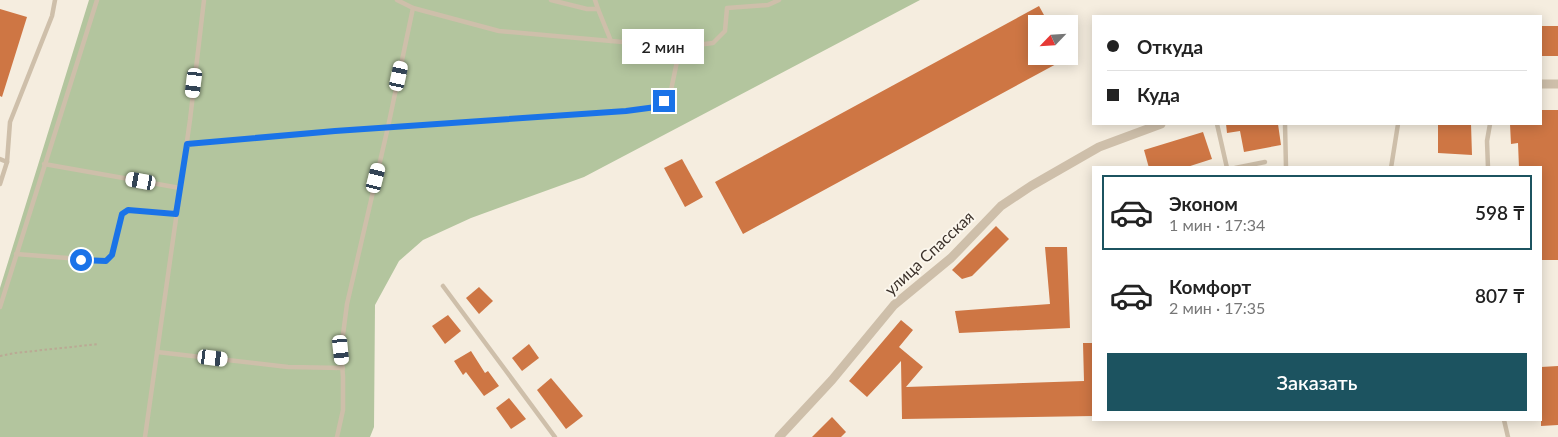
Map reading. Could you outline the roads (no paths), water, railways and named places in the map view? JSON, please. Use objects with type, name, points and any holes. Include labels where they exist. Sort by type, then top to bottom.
[{"type":"street","points":[[1542,84],[1558,84]]},
{"type":"street","name":"улица Спасская","points":[[780,437],[832,380],[894,305],[951,258],[1000,206],[1099,147],[1158,125]]},
{"type":"lane","points":[[0,184],[7,162],[10,122],[52,16],[55,0]]},
{"type":"lane","points":[[0,307],[97,0]]},
{"type":"lane","points":[[145,437],[187,144],[204,0]]},
{"type":"lane","points":[[397,0],[413,8],[499,31],[680,47],[712,43],[725,31],[727,8],[768,5],[779,0]]},
{"type":"lane","points":[[551,0],[587,9],[598,9]]},
{"type":"lane","points":[[595,0],[611,41]]},
{"type":"lane","points":[[337,437],[343,410],[341,350],[347,304],[413,8]]},
{"type":"lane","points":[[187,144],[656,107],[670,95],[680,47]]},
{"type":"lane","points":[[1217,125],[1228,166]]},
{"type":"lane","points":[[1285,125],[1286,166]]},
{"type":"lane","points":[[1391,166],[1398,125]]},
{"type":"lane","points":[[1488,166],[1487,141],[1490,125]]},
{"type":"lane","points":[[0,160],[7,162]]},
{"type":"lane","points":[[1244,166],[1265,162]]},
{"type":"lane","points":[[44,164],[180,188]]},
{"type":"lane","points":[[16,254],[106,261],[112,255],[122,214],[128,210],[176,214]]},
{"type":"lane","points":[[443,286],[555,437]]},
{"type":"lane","points":[[157,352],[288,367],[343,368]]},
{"type":"lane","points":[[1504,421],[1508,437]]}]
